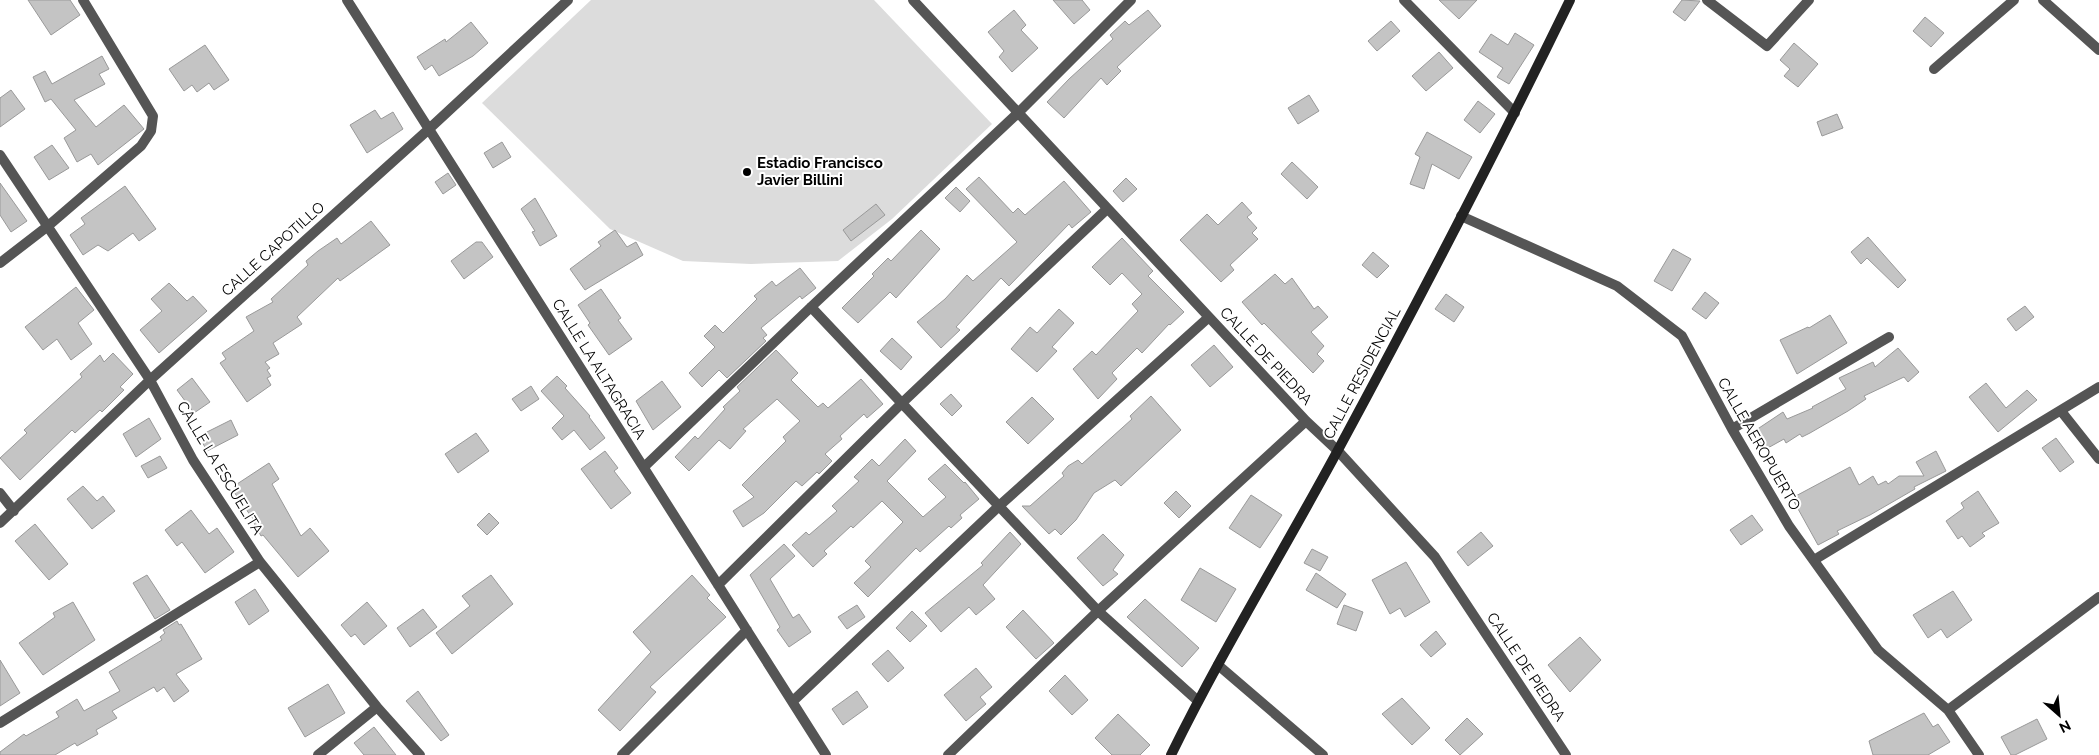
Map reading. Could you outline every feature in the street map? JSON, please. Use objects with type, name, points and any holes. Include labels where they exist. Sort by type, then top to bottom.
[{"type":"main road","name":"CALLE RESIDENCIAL","points":[[1171,755],[1198,701],[1338,451],[1515,113],[1570,0]]},
{"type":"street","points":[[0,262],[48,226],[142,146],[151,131],[153,116],[82,0]]},
{"type":"street","name":"CALLE LA ALTAGRACIA","points":[[347,0],[826,755]]},
{"type":"street","name":"CALLE CAPOTILLO","points":[[0,524],[150,380],[429,129],[568,0]]},
{"type":"street","name":"CALLE DE PIEDRA","points":[[913,0],[1107,209],[1306,420],[1338,451],[1435,557],[1566,755]]},
{"type":"street","points":[[644,467],[1018,113],[1131,0]]},
{"type":"street","points":[[1404,0],[1515,113]]},
{"type":"street","points":[[1707,0],[1767,46],[1808,0]]},
{"type":"street","points":[[1934,68],[2014,0]]},
{"type":"street","points":[[2043,0],[2099,50]]},
{"type":"street","name":"CALLE LA ESCUELITA","points":[[0,155],[150,380],[193,460],[260,562],[377,707],[420,755]]},
{"type":"street","points":[[718,585],[902,403],[1107,209]]},
{"type":"street","name":"CALLE AEROPUERTO","points":[[1461,216],[1616,286],[1682,336],[1732,428],[1789,526],[1878,650],[1948,710],[1979,755]]},
{"type":"street","points":[[811,307],[1098,611],[1198,701]]},
{"type":"street","points":[[793,701],[999,506],[1209,317]]},
{"type":"street","points":[[1732,428],[1889,338]]},
{"type":"street","points":[[1814,560],[2099,387]]},
{"type":"street","points":[[2061,411],[2099,459]]},
{"type":"street","points":[[948,755],[1098,611],[1306,420]]},
{"type":"street","points":[[0,493],[14,511]]},
{"type":"street","points":[[0,723],[260,562]]},
{"type":"street","points":[[1948,710],[2099,597]]},
{"type":"street","points":[[622,755],[747,630]]},
{"type":"street","points":[[1218,665],[1323,755]]},
{"type":"street","points":[[318,755],[377,707]]},
{"type":"shaded area","name":"Estadio Francisco Javier Billini","points":[[591,0],[874,0],[992,124],[892,219],[838,261],[751,264],[683,261],[610,229],[482,103]]},
{"type":"building","points":[[28,0],[70,0],[80,15],[51,35]]},
{"type":"building","points":[[1053,0],[1082,0],[1090,10],[1074,24]]},
{"type":"building","points":[[1439,0],[1477,0],[1459,19]]},
{"type":"building","points":[[1682,0],[1700,1],[1685,21],[1673,12]]},
{"type":"building","points":[[1014,10],[1026,25],[1021,30],[1038,48],[1012,72],[999,57],[1004,51],[988,32]]},
{"type":"building","points":[[1148,10],[1161,26],[1117,67],[1121,71],[1107,85],[1101,78],[1064,118],[1047,102],[1113,39],[1110,35],[1125,21],[1129,25]]},
{"type":"building","points":[[1925,17],[1944,33],[1931,47],[1913,31]]},
{"type":"building","points":[[1391,21],[1400,31],[1377,51],[1368,41]]},
{"type":"building","points":[[471,22],[488,43],[473,56],[439,76],[432,65],[425,70],[417,57],[445,39],[446,42]]},
{"type":"building","points":[[1515,33],[1534,45],[1509,84],[1497,77],[1503,68],[1479,52],[1491,34],[1508,45]]},
{"type":"building","points":[[1794,43],[1818,64],[1798,87],[1784,76],[1790,69],[1780,60]]},
{"type":"building","points":[[205,45],[229,80],[214,90],[209,83],[197,92],[192,85],[184,91],[169,69]]},
{"type":"building","points":[[1439,52],[1453,68],[1426,91],[1412,76]]},
{"type":"building","points":[[102,56],[109,69],[99,74],[105,84],[74,100],[96,127],[124,105],[144,129],[98,165],[91,154],[77,162],[64,138],[76,130],[51,99],[45,102],[33,77],[45,71],[52,84]]},
{"type":"building","points":[[11,90],[25,109],[0,127],[0,98]]},
{"type":"building","points":[[1309,95],[1319,111],[1298,124],[1288,108]]},
{"type":"building","points":[[1478,101],[1495,114],[1480,133],[1464,120]]},
{"type":"building","points":[[375,110],[381,119],[393,112],[403,129],[367,153],[350,125]]},
{"type":"building","points":[[1837,114],[1843,128],[1822,136],[1817,122]]},
{"type":"building","points":[[1427,132],[1472,157],[1459,179],[1432,164],[1424,189],[1410,184],[1420,157],[1415,154]]},
{"type":"building","points":[[502,142],[511,157],[493,168],[484,153]]},
{"type":"building","points":[[52,145],[69,168],[49,180],[34,157]]},
{"type":"building","points":[[1292,162],[1318,187],[1307,199],[1281,174]]},
{"type":"building","points":[[448,173],[456,185],[443,194],[435,182]]},
{"type":"building","points":[[979,177],[1013,213],[1018,208],[1025,215],[1064,181],[1091,212],[1072,228],[1069,224],[1009,286],[1001,278],[956,327],[960,330],[941,348],[917,322],[945,299],[967,275],[973,281],[1017,242],[966,189]]},
{"type":"building","points":[[1126,178],[1137,189],[1123,202],[1113,191]]},
{"type":"building","points":[[0,183],[27,221],[11,232],[0,215]]},
{"type":"building","points":[[125,186],[156,229],[139,241],[133,233],[108,251],[98,245],[83,255],[70,235],[85,224],[81,218]]},
{"type":"building","points":[[956,187],[970,201],[960,212],[945,198]]},
{"type":"building","points":[[535,198],[557,236],[540,246],[532,232],[535,231],[521,209]]},
{"type":"building","points":[[1242,202],[1252,213],[1247,217],[1257,228],[1252,233],[1258,239],[1230,265],[1234,270],[1221,282],[1180,240],[1207,214],[1218,225]]},
{"type":"building","points":[[876,204],[885,215],[851,241],[843,230]]},
{"type":"building","points":[[371,221],[390,245],[340,281],[338,278],[297,317],[302,324],[273,343],[279,354],[265,362],[270,368],[267,370],[271,376],[267,378],[271,385],[247,402],[220,363],[226,359],[222,353],[254,331],[246,317],[273,302],[271,299],[308,265],[306,261],[318,251],[337,238],[341,244]]},
{"type":"building","points":[[615,230],[627,247],[636,242],[643,255],[585,290],[570,269],[601,246],[598,242]]},
{"type":"building","points":[[921,230],[940,249],[896,298],[890,292],[858,323],[842,308],[874,276],[872,274],[888,258],[891,261]]},
{"type":"building","points":[[1868,237],[1906,280],[1898,288],[1867,258],[1861,264],[1851,252]]},
{"type":"building","points":[[1122,238],[1153,271],[1148,276],[1184,312],[1169,324],[1142,353],[1137,348],[1112,373],[1117,379],[1098,399],[1073,369],[1092,351],[1096,355],[1138,311],[1132,304],[1142,294],[1122,273],[1110,285],[1092,267]]},
{"type":"building","points":[[476,242],[482,242],[493,257],[464,279],[451,261]]},
{"type":"building","points":[[1673,249],[1691,259],[1672,291],[1654,281]]},
{"type":"building","points":[[1373,252],[1389,266],[1377,278],[1362,265]]},
{"type":"building","points":[[800,268],[816,288],[802,299],[800,296],[761,328],[767,335],[763,338],[766,341],[727,378],[719,370],[702,387],[689,373],[715,347],[704,336],[715,325],[723,333],[757,299],[754,296],[772,281],[776,286]]},
{"type":"building","points":[[1275,274],[1285,284],[1292,278],[1314,309],[1318,306],[1328,317],[1311,332],[1324,346],[1317,354],[1324,361],[1313,373],[1264,323],[1262,325],[1242,302]]},
{"type":"building","points":[[169,283],[187,301],[193,296],[207,311],[159,353],[140,330],[162,311],[151,299]]},
{"type":"building","points":[[76,287],[94,310],[78,323],[92,344],[71,360],[57,339],[43,350],[25,327]]},
{"type":"building","points":[[601,289],[621,318],[618,320],[632,339],[609,355],[588,325],[590,323],[578,305]]},
{"type":"building","points":[[1705,292],[1719,303],[1706,319],[1692,309]]},
{"type":"building","points":[[1446,294],[1464,307],[1454,322],[1435,309]]},
{"type":"building","points":[[2025,306],[2034,317],[2016,331],[2007,319]]},
{"type":"building","points":[[1059,309],[1074,323],[1052,347],[1057,351],[1037,372],[1011,349],[1030,327],[1037,333]]},
{"type":"building","points":[[1830,315],[1847,343],[1797,374],[1780,340],[1809,328]]},
{"type":"building","points":[[892,338],[912,357],[901,370],[880,351]]},
{"type":"building","points":[[1214,345],[1233,367],[1210,387],[1191,365]]},
{"type":"building","points":[[1898,348],[1919,372],[1908,382],[1904,377],[1864,396],[1866,399],[1848,411],[1810,433],[1802,437],[1800,434],[1786,443],[1784,439],[1766,449],[1753,432],[1783,412],[1787,419],[1813,408],[1846,389],[1839,378],[1873,362],[1875,367]]},
{"type":"building","points":[[776,350],[798,373],[791,380],[818,407],[823,403],[828,408],[861,379],[883,404],[867,418],[864,414],[840,436],[842,439],[825,454],[832,461],[819,474],[817,472],[802,486],[796,481],[764,513],[743,527],[733,511],[754,497],[742,485],[786,441],[783,437],[800,421],[777,399],[743,429],[746,431],[730,449],[719,440],[689,471],[675,457],[695,436],[698,439],[725,409],[723,407],[740,391],[737,387]]},
{"type":"building","points":[[113,353],[133,374],[120,387],[124,390],[102,412],[100,410],[75,433],[72,430],[20,480],[0,458],[27,433],[24,430],[82,377],[80,374],[100,355],[104,362]]},
{"type":"building","points":[[557,376],[567,386],[565,388],[590,416],[605,438],[590,450],[574,430],[562,440],[552,428],[564,416],[541,391]]},
{"type":"building","points":[[192,378],[210,402],[194,413],[177,390]]},
{"type":"building","points":[[662,381],[681,407],[653,430],[636,401]]},
{"type":"building","points":[[1986,383],[2006,408],[2027,390],[2037,400],[1998,432],[1969,397]]},
{"type":"building","points":[[531,386],[539,399],[521,411],[512,399]]},
{"type":"building","points":[[951,394],[962,406],[952,416],[940,404]]},
{"type":"building","points":[[1151,396],[1181,430],[1121,486],[1115,480],[1094,493],[1076,520],[1061,535],[1055,529],[1049,534],[1022,506],[1030,506],[1064,476],[1062,473],[1068,466],[1078,460],[1082,464],[1132,419],[1130,416]]},
{"type":"building","points":[[1032,397],[1054,419],[1028,444],[1006,422]]},
{"type":"building","points":[[149,418],[161,439],[136,457],[123,434]]},
{"type":"building","points":[[231,420],[238,435],[207,451],[199,436]]},
{"type":"building","points":[[476,433],[489,451],[458,473],[445,454]]},
{"type":"building","points":[[2056,438],[2074,462],[2060,472],[2042,448]]},
{"type":"building","points":[[905,439],[916,451],[887,481],[923,517],[946,497],[928,479],[945,464],[965,482],[979,499],[960,515],[962,518],[951,528],[949,526],[920,552],[916,548],[868,597],[854,583],[871,567],[865,561],[903,522],[882,501],[853,528],[851,526],[824,551],[827,554],[813,567],[792,545],[806,532],[809,535],[837,511],[832,506],[859,481],[854,477],[872,459],[879,466]]},
{"type":"building","points":[[605,451],[618,468],[614,471],[631,493],[611,509],[581,469]]},
{"type":"building","points":[[1936,451],[1946,471],[1914,487],[1915,489],[1870,515],[1837,531],[1839,534],[1818,545],[1792,498],[1850,467],[1859,485],[1873,476],[1878,485],[1886,481],[1888,484],[1899,476],[1924,476],[1916,462]]},
{"type":"building","points":[[160,456],[167,468],[148,478],[141,466]]},
{"type":"building","points":[[269,463],[279,479],[272,484],[301,536],[310,528],[329,551],[298,577],[263,535],[261,536],[255,522],[234,492],[234,486]]},
{"type":"building","points":[[83,486],[97,501],[103,496],[115,511],[92,529],[67,499]]},
{"type":"building","points":[[1176,491],[1191,506],[1179,518],[1164,503]]},
{"type":"building","points":[[1978,491],[1999,523],[1982,533],[1985,536],[1970,547],[1962,536],[1958,539],[1946,521],[1964,508],[1961,503]]},
{"type":"building","points":[[1251,495],[1282,515],[1260,548],[1229,528]]},
{"type":"building","points":[[191,510],[209,534],[217,528],[234,552],[205,573],[182,542],[177,546],[165,530]]},
{"type":"building","points":[[489,513],[499,523],[487,535],[477,525]]},
{"type":"building","points":[[1752,515],[1763,530],[1741,545],[1730,530]]},
{"type":"building","points":[[35,524],[68,564],[49,580],[15,541]]},
{"type":"building","points":[[1010,532],[1021,544],[983,585],[995,599],[976,615],[969,607],[941,632],[925,613],[983,565],[981,563]]},
{"type":"building","points":[[1481,532],[1493,546],[1468,566],[1457,552]]},
{"type":"building","points":[[1103,534],[1124,555],[1113,570],[1118,574],[1103,586],[1077,558]]},
{"type":"building","points":[[784,544],[795,556],[770,579],[793,618],[799,614],[811,632],[789,647],[777,630],[780,627],[750,575]]},
{"type":"building","points":[[1312,549],[1328,557],[1320,571],[1304,563]]},
{"type":"building","points":[[1406,562],[1430,602],[1405,617],[1400,608],[1390,614],[1372,580]]},
{"type":"building","points":[[1200,568],[1236,589],[1216,622],[1181,600]]},
{"type":"building","points":[[1316,573],[1346,594],[1337,608],[1306,590]]},
{"type":"building","points":[[147,575],[170,610],[155,619],[133,583]]},
{"type":"building","points":[[491,575],[513,604],[452,654],[436,633],[470,606],[462,596]]},
{"type":"building","points":[[692,575],[710,595],[707,598],[726,617],[650,687],[656,692],[620,731],[598,710],[651,652],[633,632]]},
{"type":"building","points":[[255,589],[269,611],[249,625],[235,602]]},
{"type":"building","points":[[1953,591],[1972,620],[1947,638],[1941,629],[1928,638],[1913,615]]},
{"type":"building","points":[[1145,599],[1199,648],[1182,667],[1127,617]]},
{"type":"building","points":[[73,602],[95,640],[43,675],[19,643],[55,617],[53,613]]},
{"type":"building","points":[[367,602],[387,626],[364,645],[355,634],[351,637],[341,625]]},
{"type":"building","points":[[857,605],[865,617],[847,629],[838,617]]},
{"type":"building","points":[[1344,605],[1363,612],[1356,631],[1337,624]]},
{"type":"building","points":[[423,609],[437,627],[410,647],[397,628]]},
{"type":"building","points":[[1023,610],[1054,643],[1036,659],[1006,627]]},
{"type":"building","points":[[912,611],[927,626],[910,642],[896,628]]},
{"type":"building","points":[[177,621],[179,625],[181,624],[202,659],[176,674],[189,691],[174,702],[164,687],[157,692],[154,687],[112,711],[117,718],[96,730],[98,734],[77,746],[75,743],[55,755],[0,755],[0,752],[24,734],[26,736],[59,717],[56,712],[77,699],[84,711],[120,691],[109,672],[162,640],[160,637],[165,633],[163,630]]},
{"type":"building","points":[[1436,631],[1446,644],[1431,657],[1420,645]]},
{"type":"building","points":[[1580,637],[1601,660],[1570,692],[1548,665]]},
{"type":"building","points":[[888,650],[904,668],[888,682],[872,664]]},
{"type":"building","points":[[0,660],[20,693],[0,706]]},
{"type":"building","points":[[976,668],[992,687],[980,697],[986,704],[966,721],[944,695]]},
{"type":"building","points":[[1065,675],[1088,700],[1072,715],[1049,691]]},
{"type":"building","points":[[328,684],[345,713],[305,737],[288,708]]},
{"type":"building","points":[[418,691],[449,735],[441,741],[406,701]]},
{"type":"building","points":[[857,691],[868,707],[843,725],[832,709]]},
{"type":"building","points":[[1402,698],[1430,728],[1412,745],[1382,714]]},
{"type":"building","points":[[1924,713],[1933,727],[1938,724],[1950,742],[1928,755],[1873,755],[1869,741]]},
{"type":"building","points":[[1118,714],[1150,745],[1140,755],[1112,755],[1095,738]]},
{"type":"building","points":[[1467,718],[1483,734],[1460,755],[1445,740]]},
{"type":"building","points":[[2037,719],[2047,739],[2015,755],[2011,755],[2001,737]]},
{"type":"building","points":[[374,727],[396,755],[364,755],[354,743]]},
{"type":"place","name":"Estadio Francisco Javier Billini","points":[[747,172]]}]
